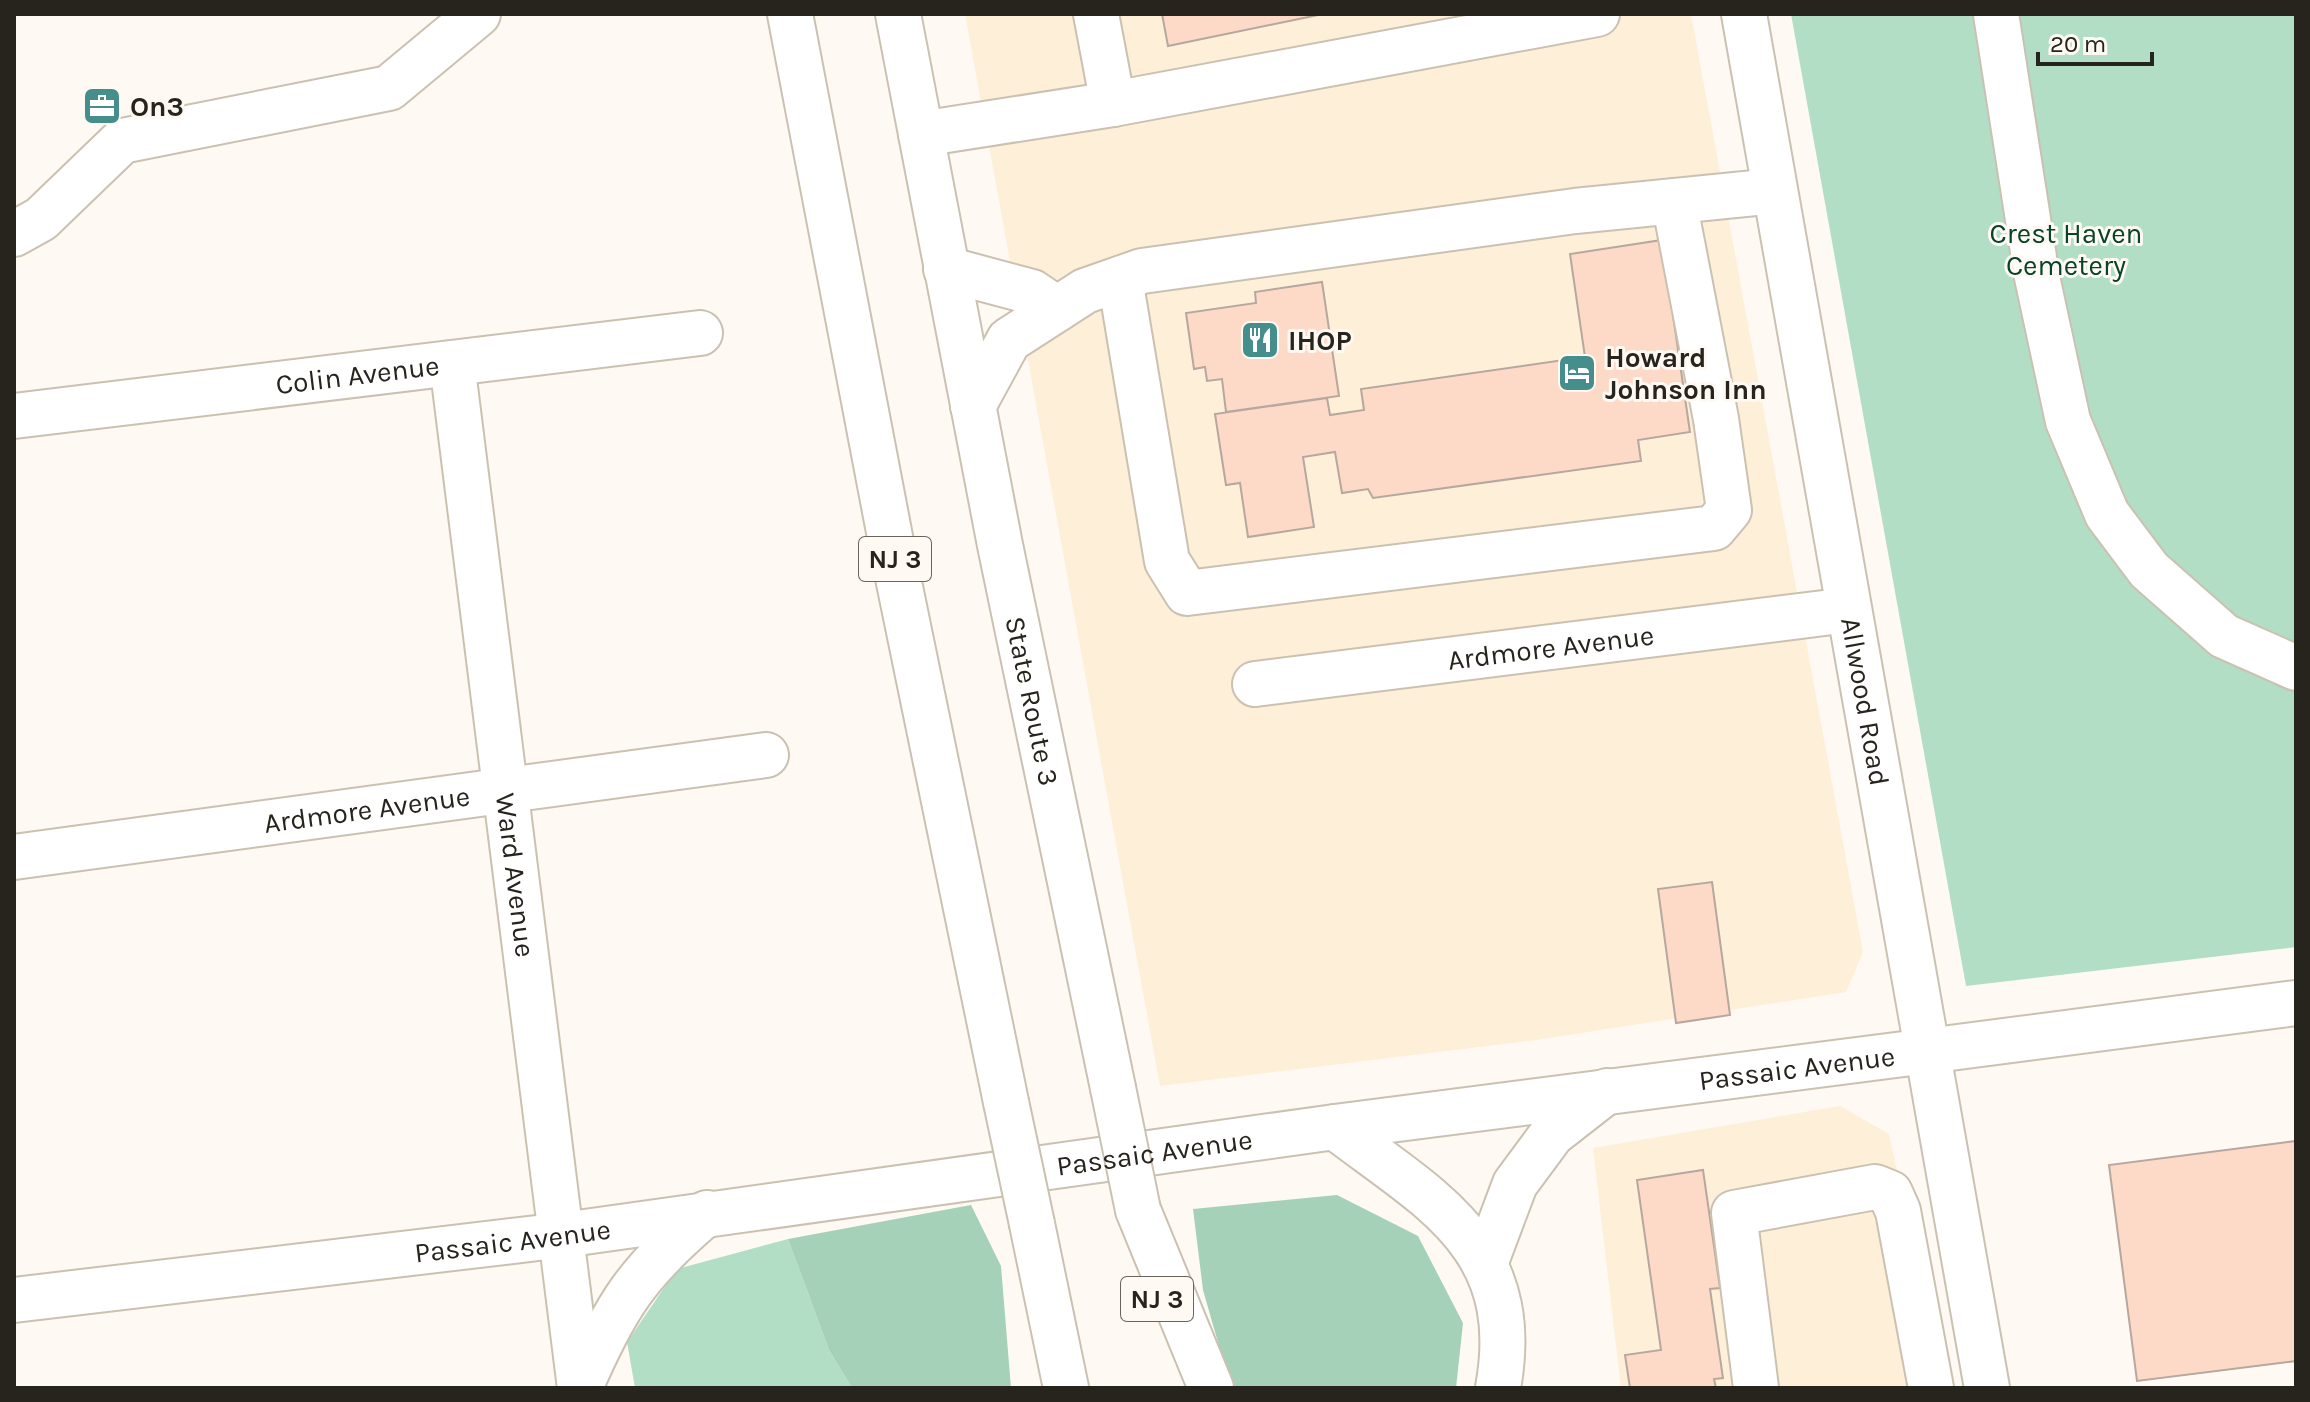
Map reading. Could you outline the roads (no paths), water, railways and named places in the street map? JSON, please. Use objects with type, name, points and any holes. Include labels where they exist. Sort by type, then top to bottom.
[{"type":"main road","points":[[14,234],[41,219],[122,141],[389,88],[478,14]]},
{"type":"main road","name":"NJ 3","points":[[790,14],[895,563],[1066,1388]]},
{"type":"main road","name":"State Route 3","points":[[898,14],[973,406],[1175,1388]]},
{"type":"main road","points":[[1096,14],[1113,104]]},
{"type":"main road","name":"Allwood Road","points":[[1744,14],[1987,1388]]},
{"type":"main road","points":[[1996,14],[2037,277],[2068,421],[2107,514],[2149,570],[2224,636],[2296,668]]},
{"type":"main road","points":[[921,134],[1113,104],[1589,15]]},
{"type":"main road","points":[[973,406],[1009,340],[1085,291],[1142,271],[1674,201],[1775,191]]},
{"type":"main road","points":[[1120,279],[1167,561],[1187,593],[1714,528],[1729,510],[1716,419],[1674,201]]},
{"type":"main road","points":[[946,269],[1032,292],[1057,309]]},
{"type":"main road","name":"Colin Avenue","points":[[14,416],[700,333]]},
{"type":"main road","name":"Ward Avenue","points":[[452,363],[580,1388]]},
{"type":"main road","name":"Ardmore Avenue","points":[[1255,684],[1848,610]]},
{"type":"main road","name":"Ardmore Avenue","points":[[14,857],[766,755]]},
{"type":"main road","name":"Passaic Avenue","points":[[14,1300],[563,1235],[1335,1127],[2296,1003]]},
{"type":"main road","points":[[1485,1264],[1515,1184],[1552,1134],[1607,1091]]},
{"type":"main road","points":[[1335,1127],[1457,1222],[1485,1264],[1500,1306],[1502,1366],[1498,1388]]},
{"type":"main road","points":[[1756,1388],[1734,1213],[1875,1187],[1890,1193],[1898,1211],[1931,1388]]},
{"type":"main road","points":[[1138,1210],[1211,1388]]},
{"type":"main road","points":[[580,1388],[621,1301],[667,1247],[707,1213]]},
{"type":"main road","points":[[1032,1224],[1041,1388]]},
{"type":"place","name":"On3","points":[[102,106]]},
{"type":"place","name":"IHOP","points":[[1260,340]]},
{"type":"place","name":"Howard Johnson Inn","points":[[1577,373]]},
{"type":"park label","name":"Crest Haven Cemetery","points":[[2066,249]]}]
